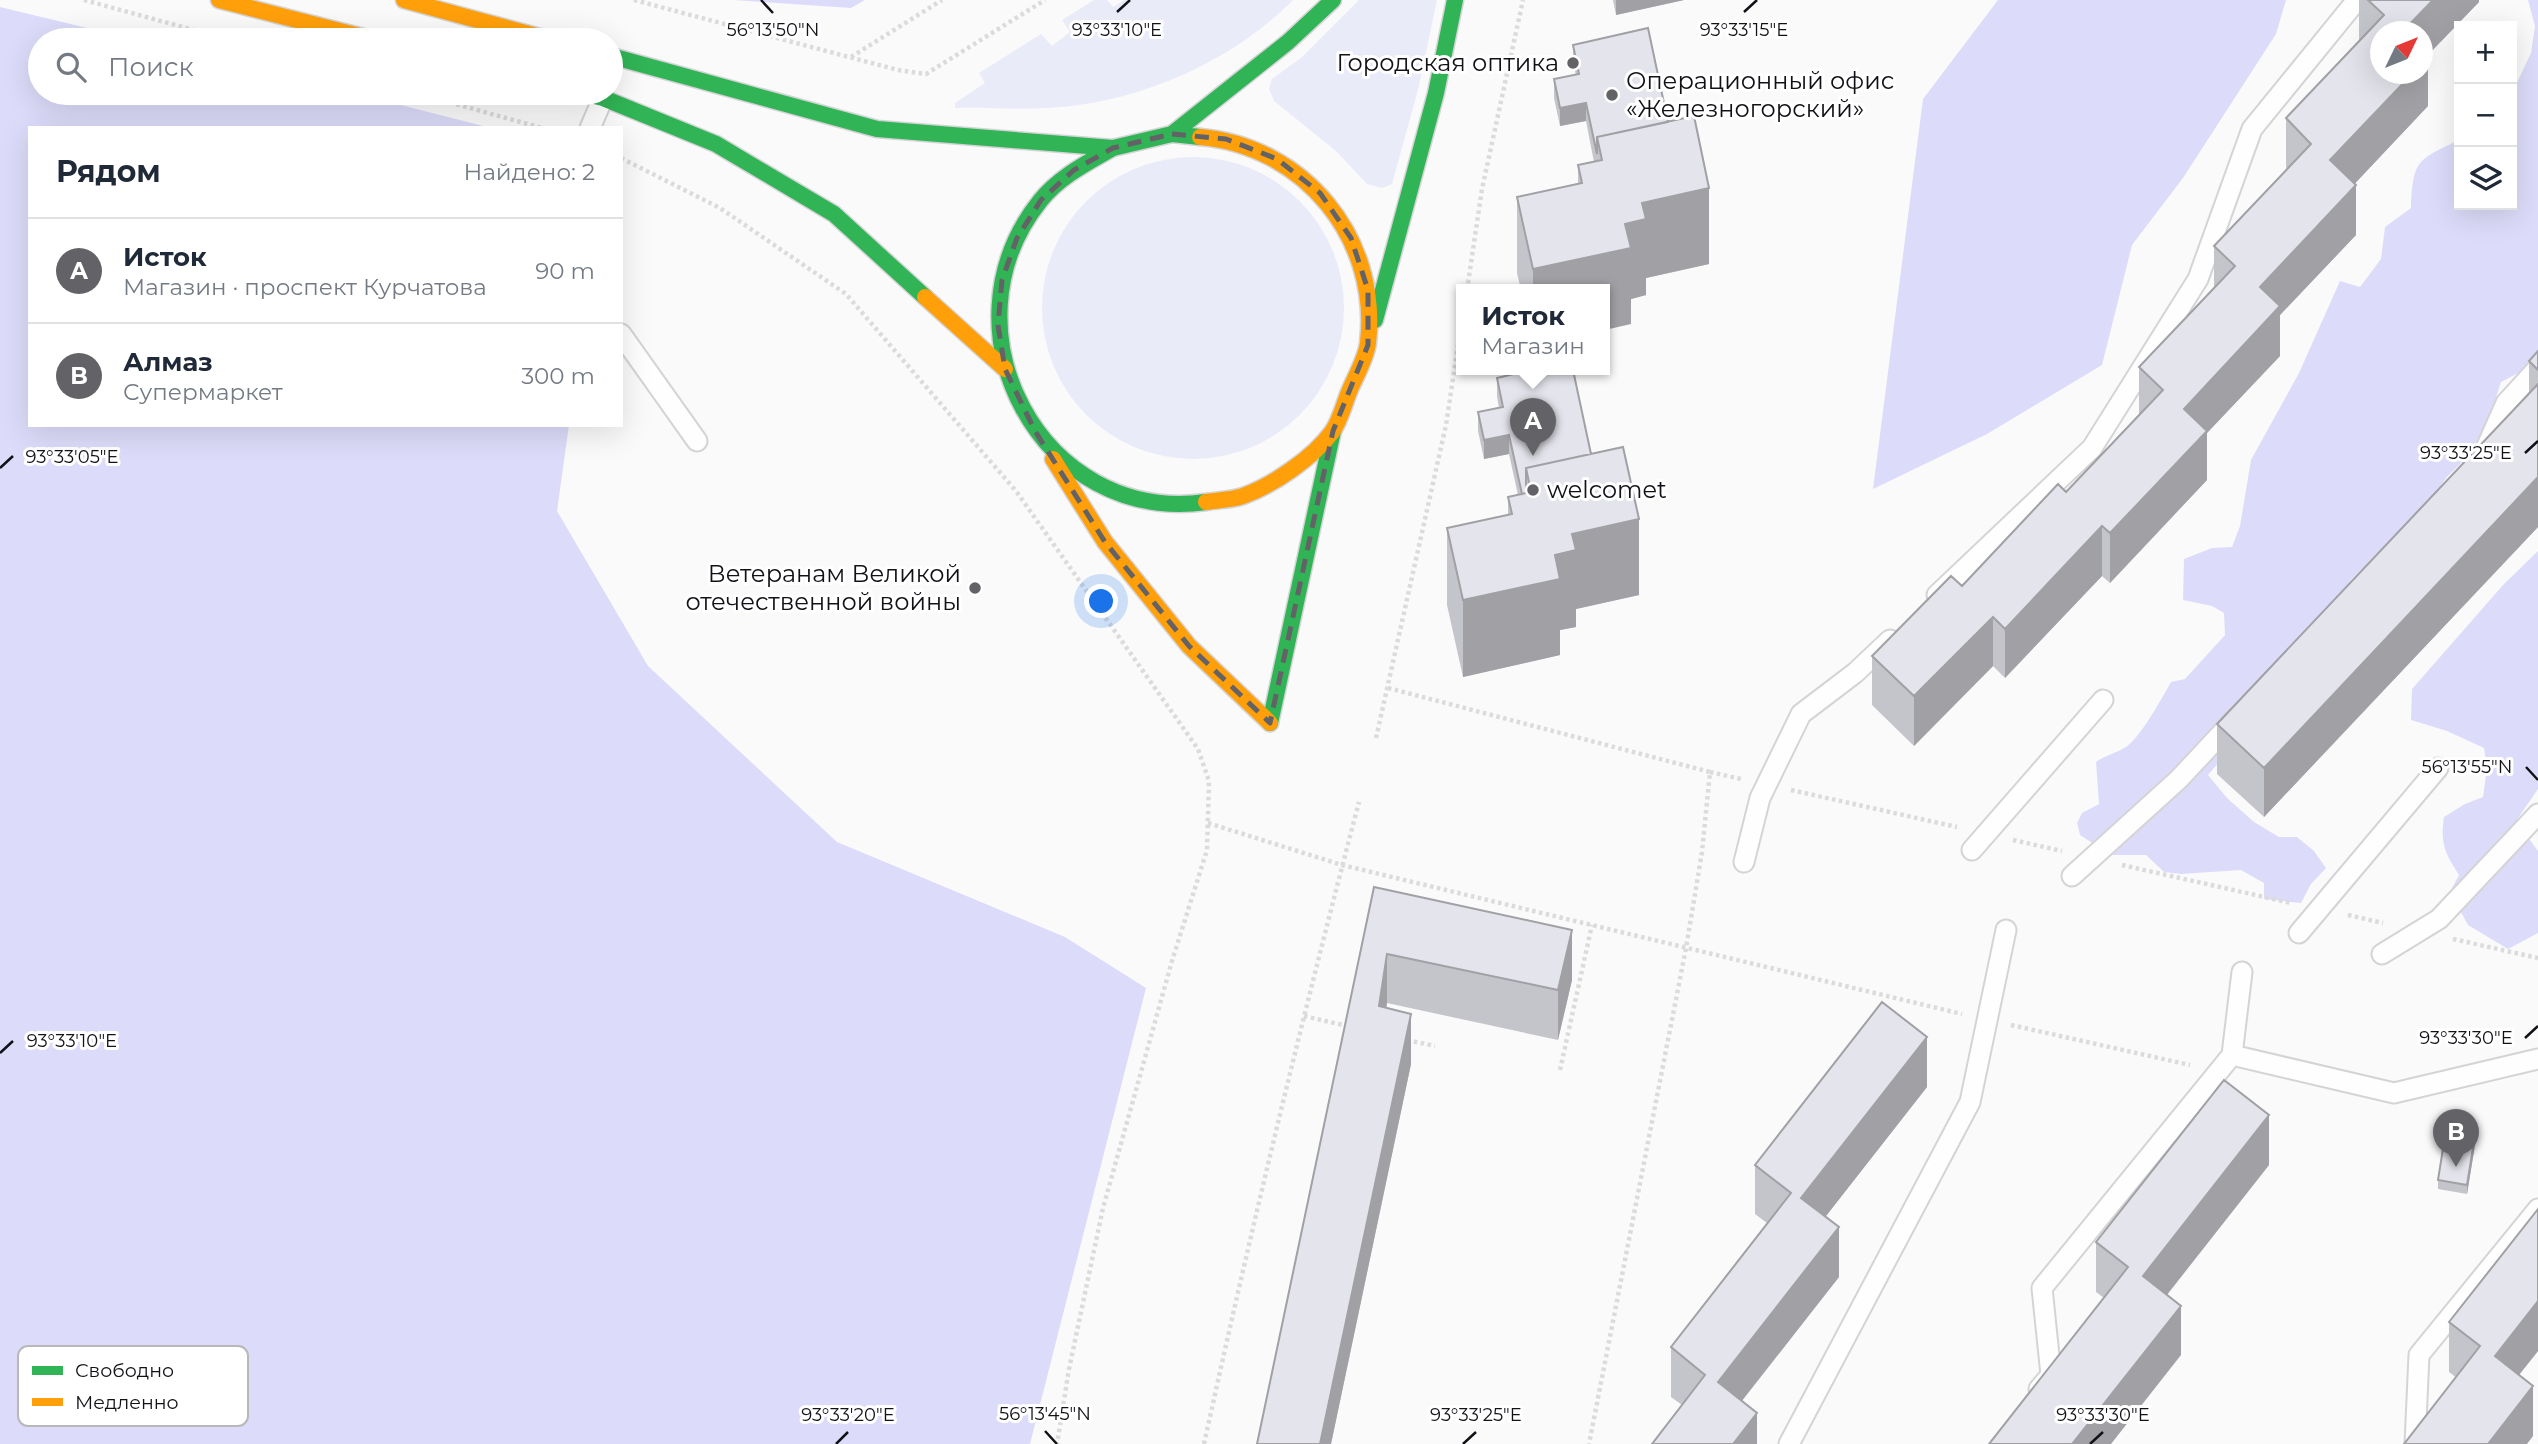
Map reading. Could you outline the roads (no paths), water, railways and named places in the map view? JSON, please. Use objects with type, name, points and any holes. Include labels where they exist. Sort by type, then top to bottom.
[{"type":"main road","points":[[219,0],[328,28]]},
{"type":"main road","points":[[404,0],[507,28]]},
{"type":"main road","points":[[1172,134],[1287,42],[1333,0]]},
{"type":"main road","points":[[1368,345],[1368,290],[1351,238],[1320,193],[1277,159],[1226,139],[1172,134],[1113,148],[1074,170],[1041,200],[1017,238],[1002,281],[998,325],[1005,369],[1035,431],[1113,552],[1189,646],[1270,723],[1333,431],[1368,345],[1436,93],[1455,0]]},
{"type":"main road","points":[[623,59],[877,129],[1113,148]]},
{"type":"main road","points":[[620,105],[716,144],[834,214],[1005,369]]},
{"type":"main road","points":[[1035,431],[1076,471],[1117,492],[1128,497],[1184,505],[1241,497],[1292,471],[1333,431]]},
{"type":"lane","points":[[1924,607],[2092,448],[2199,279],[2252,129],[2357,0]]},
{"type":"lane","points":[[591,126],[600,105]]},
{"type":"lane","points":[[623,337],[697,441]]},
{"type":"lane","points":[[2473,465],[2483,455],[2506,402],[2538,368]]},
{"type":"lane","points":[[1744,862],[1760,797],[1801,714],[1855,673],[1905,626]]},
{"type":"lane","points":[[1972,850],[2103,701]]},
{"type":"lane","points":[[2071,876],[2179,779],[2245,708]]},
{"type":"lane","points":[[2299,933],[2438,768]]},
{"type":"lane","points":[[2382,954],[2439,919],[2538,814]]},
{"type":"lane","points":[[1790,1444],[1970,1102],[2006,930]]},
{"type":"lane","points":[[2026,1404],[2051,1375],[2042,1289],[2232,1055],[2242,972]]},
{"type":"lane","points":[[2232,1055],[2394,1093],[2538,1059]]},
{"type":"lane","points":[[2415,1444],[2418,1355],[2538,1209]]},
{"type":"place","name":"Городская оптика","points":[[1573,63]]},
{"type":"place","name":"Операционный офис «Железногорский»","points":[[1612,95]]},
{"type":"place","name":"Исток","points":[[1533,456]]},
{"type":"place","name":"welcomet","points":[[1533,490]]},
{"type":"place","name":"Ветеранам Великой отечественной войны","points":[[975,588]]},
{"type":"place","name":"Алмаз","points":[[2456,1167]]}]
